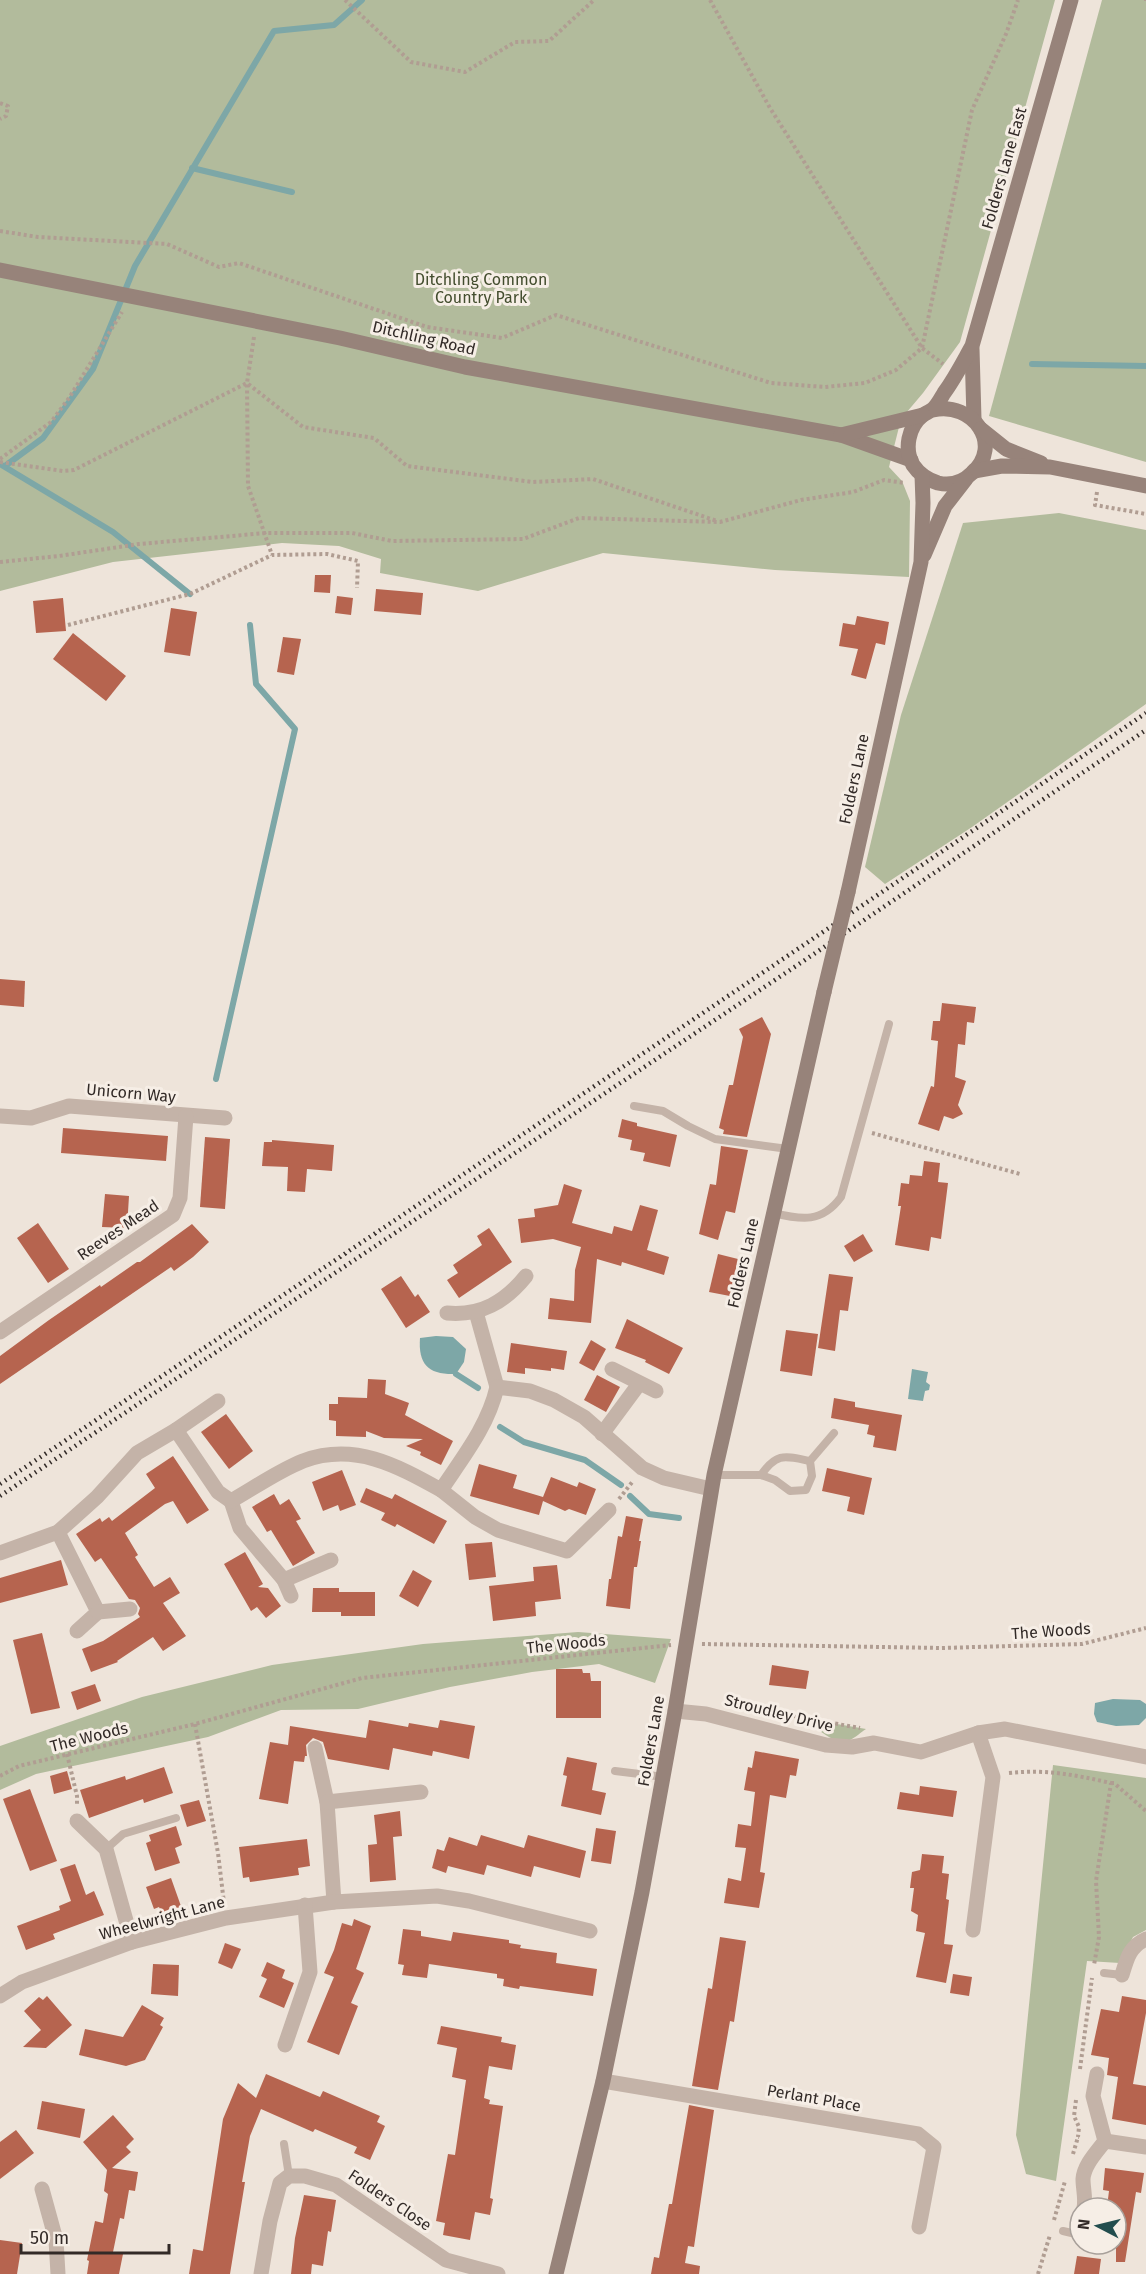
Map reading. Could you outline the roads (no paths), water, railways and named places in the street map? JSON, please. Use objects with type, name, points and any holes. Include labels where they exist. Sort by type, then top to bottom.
[{"type":"main road","name":"Folders Lane East","points":[[928,412],[957,375],[972,346],[1071,0]]},
{"type":"main road","name":"Ditchling Road","points":[[0,270],[256,321],[465,367],[841,435],[910,460]]},
{"type":"main road","name":"Folders Lane East","points":[[972,346],[977,424]]},
{"type":"main road","points":[[1050,467],[1006,449],[965,412],[954,408],[928,412],[912,429],[908,439],[910,460],[922,480],[932,482],[955,483],[970,475],[1002,466],[1050,467],[1146,486]]},
{"type":"main road","name":"Ditchling Road","points":[[841,435],[928,412]]},
{"type":"main road","points":[[970,475],[981,462],[984,451],[977,424]]},
{"type":"main road","name":"Folders Lane","points":[[556,2274],[603,2081],[663,1778],[712,1482],[848,892],[921,562],[945,506],[970,475]]},
{"type":"main road","name":"Folders Lane","points":[[921,562],[922,480]]},
{"type":"street","name":"Unicorn Way","points":[[0,1116],[31,1118],[69,1106],[225,1118]]},
{"type":"street","name":"Reeves Mead","points":[[0,1332],[173,1215],[180,1198],[186,1116]]},
{"type":"street","points":[[447,1314],[476,1312],[493,1306],[506,1297],[525,1276]]},
{"type":"street","points":[[441,1490],[484,1425],[497,1387],[476,1312]]},
{"type":"street","points":[[612,1369],[656,1391]]},
{"type":"street","points":[[602,1434],[639,1383]]},
{"type":"street","points":[[497,1387],[530,1390],[554,1400],[584,1418],[642,1468],[664,1478],[712,1482]]},
{"type":"street","points":[[0,1552],[58,1532],[97,1497],[137,1453],[218,1401]]},
{"type":"street","points":[[176,1430],[218,1492],[231,1501],[240,1528],[284,1580],[291,1596]]},
{"type":"street","points":[[231,1501],[301,1462],[322,1455],[342,1453],[369,1456],[415,1476],[441,1490],[475,1517],[498,1530],[567,1551],[609,1510]]},
{"type":"street","points":[[58,1532],[98,1612]]},
{"type":"street","points":[[284,1580],[331,1560]]},
{"type":"street","points":[[77,1631],[98,1612],[130,1609]]},
{"type":"street","name":"Stroudley Drive","points":[[675,1711],[706,1714],[826,1745],[852,1747],[874,1743],[921,1752],[978,1733],[1005,1729],[1146,1757]]},
{"type":"street","points":[[973,1930],[993,1777],[978,1733]]},
{"type":"street","points":[[315,1748],[327,1802],[334,1902]]},
{"type":"street","points":[[327,1802],[421,1792]]},
{"type":"street","points":[[77,1821],[106,1849],[132,1942]]},
{"type":"street","name":"Wheelwright Lane","points":[[0,1996],[22,1982],[132,1942],[226,1918],[305,1905],[437,1896],[469,1901],[590,1931]]},
{"type":"street","points":[[285,2045],[310,1972],[305,1905]]},
{"type":"street","points":[[1122,1975],[1127,1957],[1135,1944],[1146,1939]]},
{"type":"street","points":[[1097,2073],[1093,2096],[1105,2141]]},
{"type":"street","name":"Perlant Place","points":[[603,2081],[918,2134],[934,2147],[919,2227]]},
{"type":"street","points":[[1105,2141],[1146,2147]]},
{"type":"street","points":[[1084,2196],[1085,2169],[1105,2141]]},
{"type":"street","points":[[261,2274],[270,2221],[280,2183],[289,2176]]},
{"type":"street","name":"Folders Close","points":[[289,2176],[305,2176],[336,2184],[446,2260],[498,2274]]},
{"type":"street","points":[[42,2189],[56,2240],[58,2274]]},
{"type":"lane","name":"Folders Lane","points":[[773,1213],[798,1219],[813,1218],[832,1209],[841,1197],[889,1024]]},
{"type":"lane","points":[[634,1107],[663,1111],[715,1139],[789,1149]]},
{"type":"lane","points":[[712,1482],[761,1475],[775,1480],[790,1491],[806,1490],[812,1476],[810,1461],[834,1433]]},
{"type":"lane","points":[[761,1475],[771,1461],[784,1456],[810,1461]]},
{"type":"lane","points":[[615,1771],[663,1778]]},
{"type":"lane","points":[[106,1849],[123,1834],[176,1818]]},
{"type":"lane","points":[[1104,1973],[1122,1975]]},
{"type":"lane","points":[[284,2144],[289,2176]]},
{"type":"lane","points":[[1064,2231],[1068,2232]]},
{"type":"water","points":[[453,1337],[466,1349],[464,1362],[456,1374],[439,1373],[423,1362],[420,1338]]},
{"type":"water","points":[[912,1369],[928,1372],[926,1382],[930,1385],[929,1390],[925,1391],[923,1401],[908,1399]]},
{"type":"water","points":[[1113,1699],[1140,1700],[1146,1704],[1146,1718],[1139,1725],[1116,1726],[1097,1722],[1094,1714],[1095,1703]]},
{"type":"waterway","points":[[5,466],[43,438],[93,369],[135,266],[274,31],[334,25],[362,0]]},
{"type":"waterway","points":[[192,168],[292,192]]},
{"type":"waterway","points":[[1032,364],[1146,366]]},
{"type":"waterway","points":[[0,464],[113,532],[190,594]]},
{"type":"waterway","points":[[216,1079],[295,729],[256,684],[250,625]]},
{"type":"waterway","points":[[456,1374],[478,1388]]},
{"type":"waterway","points":[[500,1427],[524,1442],[585,1460],[621,1485]]},
{"type":"waterway","points":[[630,1496],[649,1514],[679,1518]]},
{"type":"railway","points":[[0,1484],[574,1100],[1146,713]]},
{"type":"railway","points":[[0,1496],[1146,730]]},
{"type":"park label","name":"Ditchling Common Country Park","points":[[481,288]]}]
